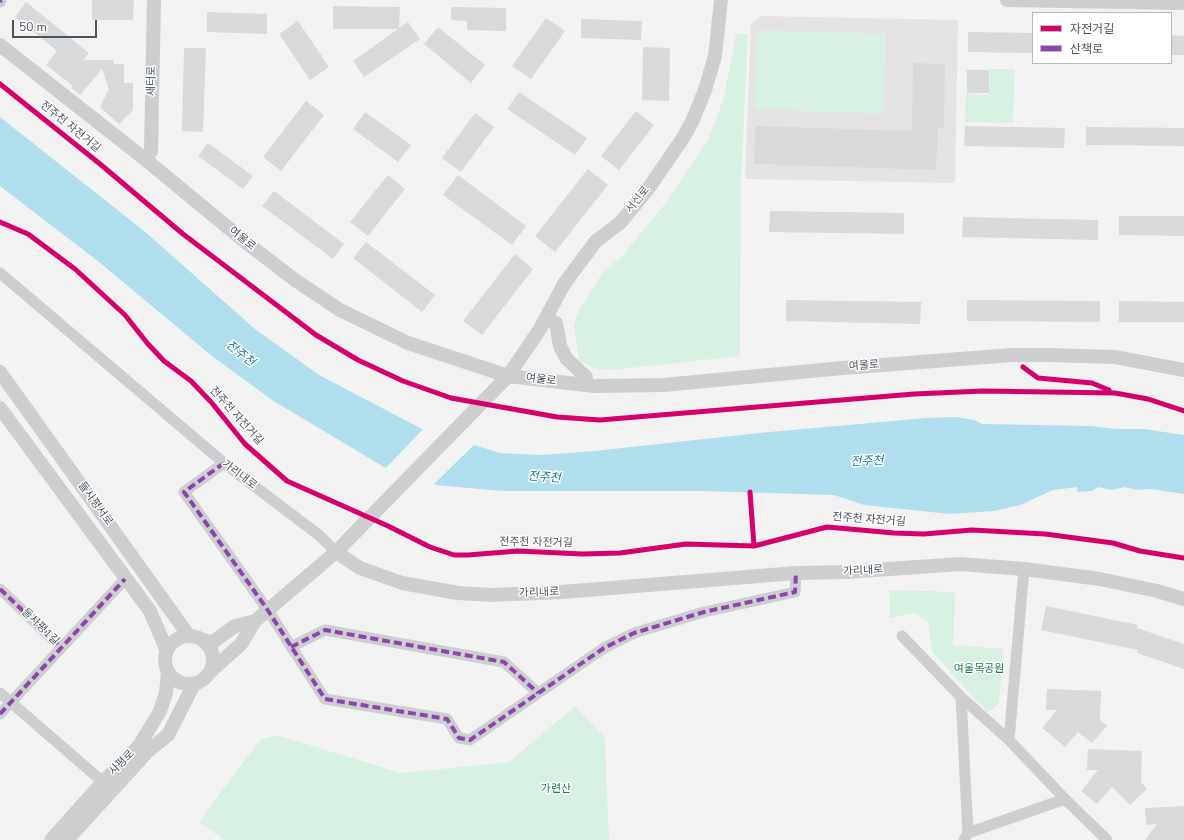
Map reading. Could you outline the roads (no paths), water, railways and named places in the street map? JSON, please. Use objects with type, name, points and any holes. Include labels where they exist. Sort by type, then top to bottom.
[{"type":"street","name":"새터로","points":[[146,160],[151,151],[154,0]]},
{"type":"street","name":"서신로","points":[[354,534],[508,376],[546,318],[564,284],[596,241],[620,223],[648,189],[692,122],[705,90],[715,56],[722,0]]},
{"type":"street","points":[[1007,0],[1184,3]]},
{"type":"street","name":"여울로","points":[[0,45],[146,160],[248,244],[295,280],[340,310],[408,344],[508,376],[586,385],[663,385],[843,368],[1012,355],[1084,355],[1115,357],[1184,370]]},
{"type":"street","name":"가리내로","points":[[3,279],[224,464],[320,536],[336,552],[360,568],[402,583],[458,593],[491,595],[562,592],[796,573],[847,572],[960,564],[1024,569],[1100,580],[1157,591],[1184,599]]},
{"type":"street","points":[[546,318],[556,323],[560,346],[566,358],[586,377],[586,385]]},
{"type":"street","name":"들사평서로","points":[[0,372],[196,638]]},
{"type":"street","name":"들사평서로","points":[[0,408],[139,597]]},
{"type":"street","points":[[224,464],[184,492],[267,609],[326,700],[447,719],[459,738],[470,740],[604,648],[634,633],[704,612],[795,592],[796,573]]},
{"type":"street","name":"사평로","points":[[67,840],[148,751],[168,735],[194,684],[207,677],[211,671],[241,644],[255,621],[267,609],[336,552],[354,534]]},
{"type":"street","points":[[1009,740],[1024,569]]},
{"type":"street","points":[[61,647],[125,579]]},
{"type":"street","name":"들사평1길","points":[[0,589],[61,647],[0,714]]},
{"type":"street","name":"사평로","points":[[51,840],[103,782],[139,746],[160,711],[166,693],[168,672],[166,666],[167,651],[150,611],[139,597]]},
{"type":"street","points":[[167,651],[176,640],[196,638],[213,642],[235,626],[255,621]]},
{"type":"street","points":[[291,647],[324,630],[504,662],[538,693]]},
{"type":"street","points":[[902,636],[960,697],[1009,740],[1065,799],[1107,840]]},
{"type":"street","points":[[196,638],[212,650],[214,664],[211,671]]},
{"type":"street","points":[[168,672],[180,682],[194,684]]},
{"type":"street","points":[[0,693],[103,782]]},
{"type":"street","points":[[960,697],[966,836],[1065,799]]},
{"type":"water","name":"전주천","points":[[0,117],[144,231],[255,329],[319,375],[422,429],[500,453],[541,455],[926,418],[956,417],[974,420],[982,424],[1091,426],[1115,429],[1144,429],[1184,435],[1184,494],[1151,489],[1137,490],[1125,487],[1112,490],[1098,487],[1092,491],[1078,492],[1077,487],[1053,490],[1020,505],[994,511],[950,514],[864,505],[834,495],[702,491],[502,491],[436,485],[384,467],[272,400],[212,356],[99,262],[0,186]]},
{"type":"park label","name":"여울목공원","points":[[979,669]]},
{"type":"park label","name":"가련산","points":[[556,789]]}]
